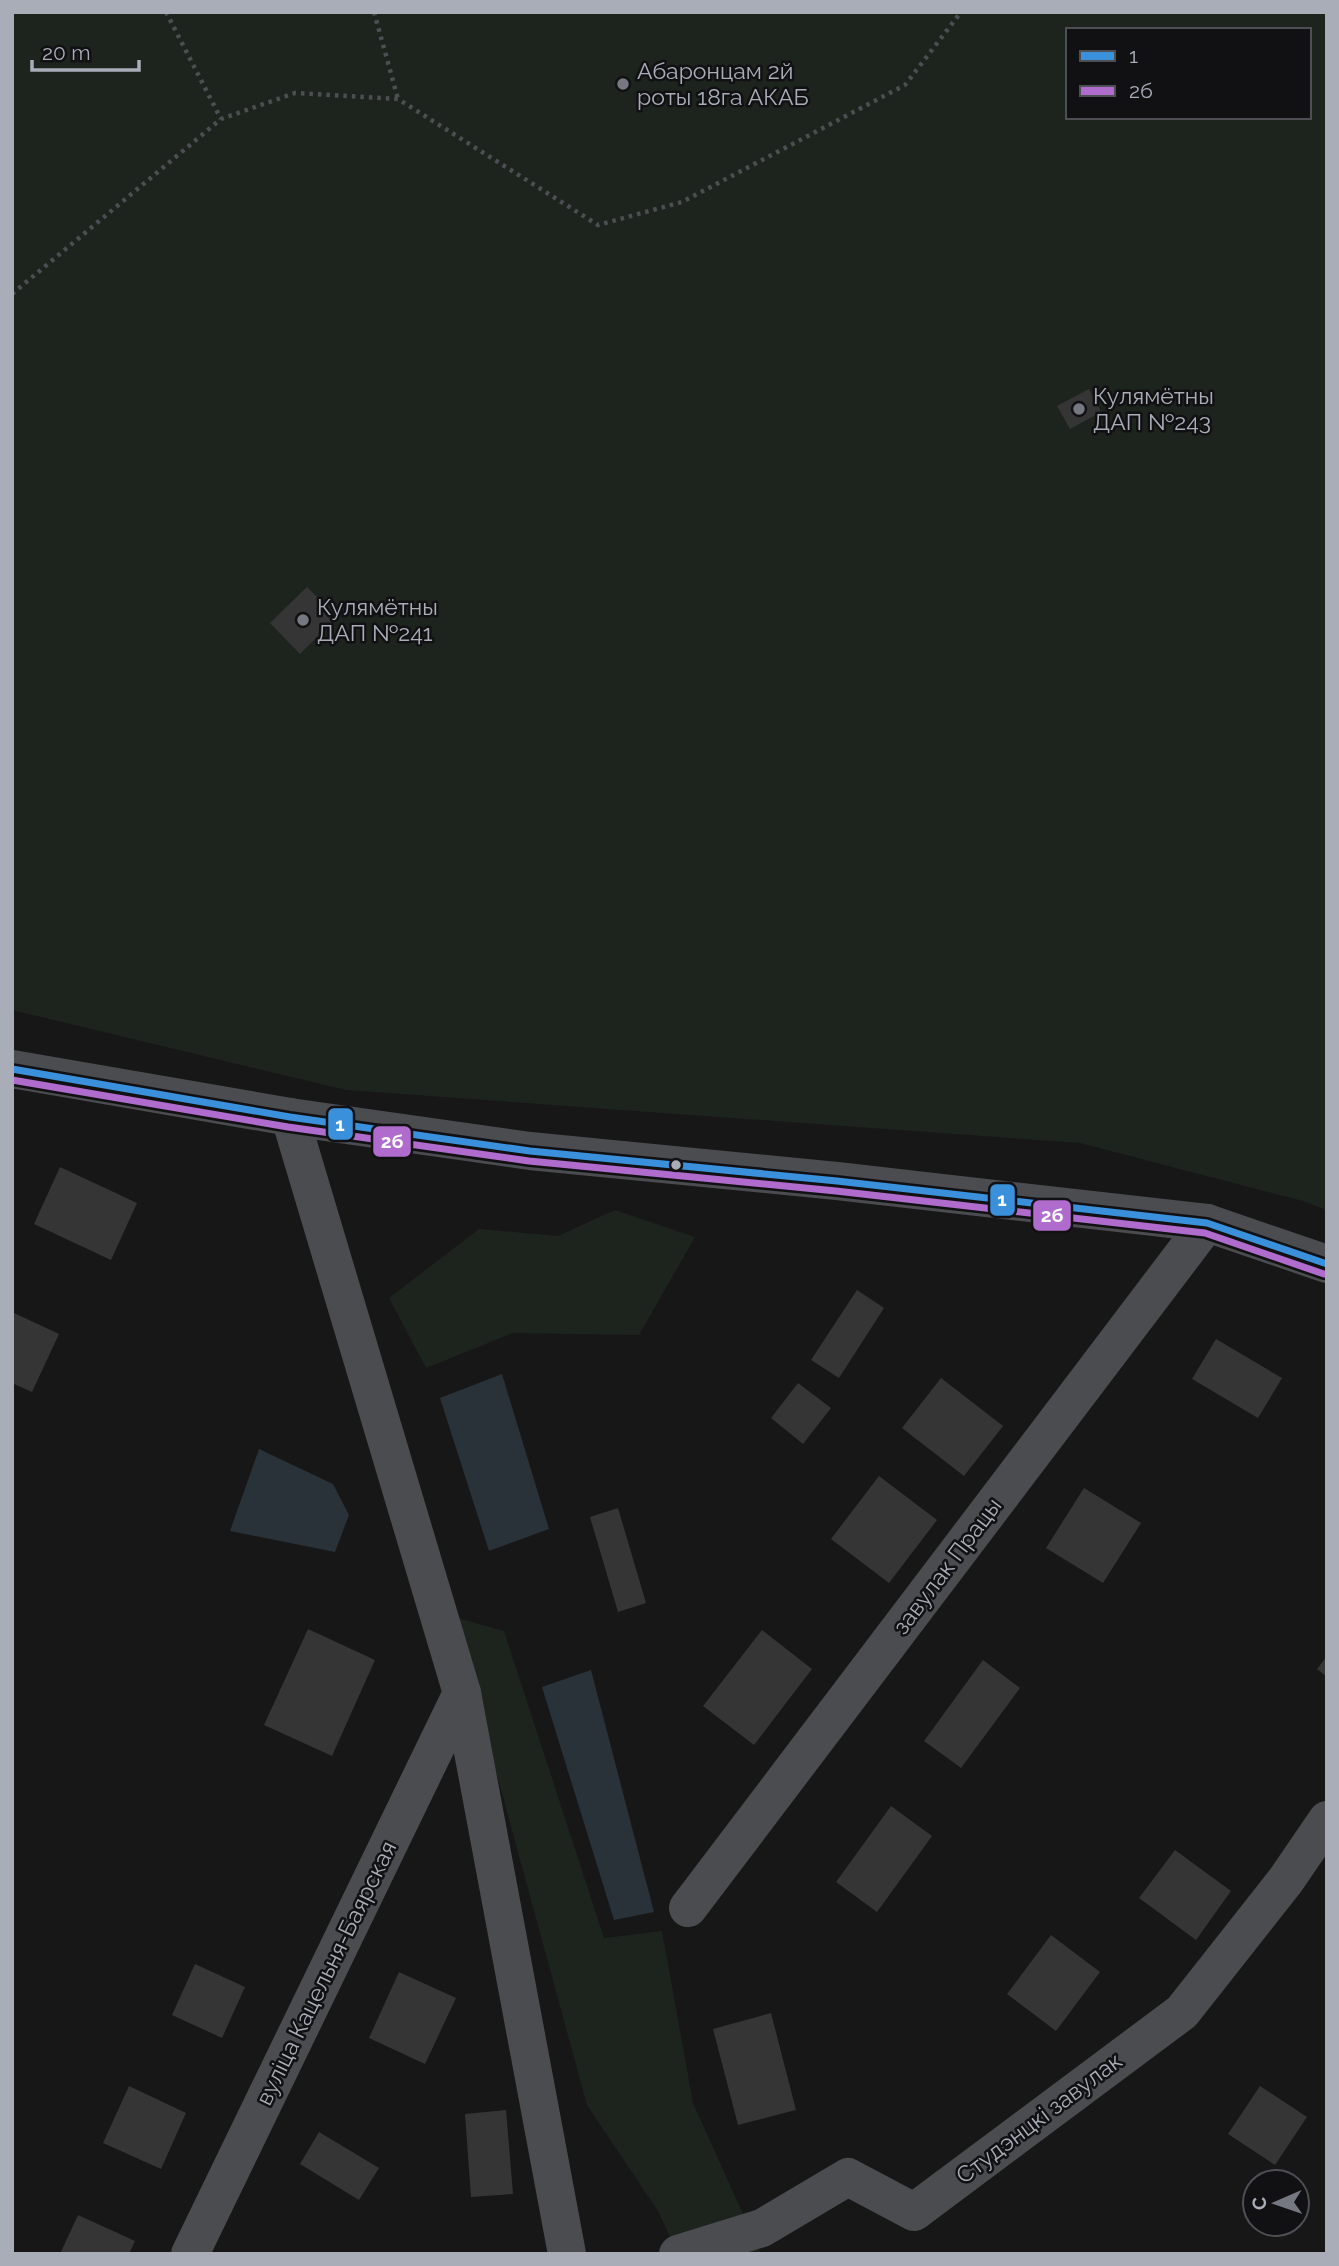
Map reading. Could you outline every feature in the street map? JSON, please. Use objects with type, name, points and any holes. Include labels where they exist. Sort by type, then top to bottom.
[{"type":"street","points":[[12,1069],[290,1117],[530,1151],[864,1184],[1207,1223],[1327,1264]]},
{"type":"street","points":[[290,1117],[462,1693],[567,2254]]},
{"type":"street","name":"завулак Працы","points":[[688,1908],[1207,1223]]},
{"type":"street","name":"вуліца Кацельня-Баярская","points":[[190,2254],[462,1693]]},
{"type":"street","name":"Студэнцкі завулак","points":[[678,2254],[762,2228],[848,2178],[914,2212],[1182,2012],[1286,1880],[1327,1820]]},
{"type":"path","points":[[166,12],[221,119]]},
{"type":"path","points":[[374,12],[398,99]]},
{"type":"path","points":[[12,294],[221,119],[295,93],[398,99],[598,225],[682,202],[905,85],[961,12]]},
{"type":"shaded area","points":[[12,12],[1327,12],[1327,1210],[1303,1201],[1080,1143],[346,1090],[12,1010]]},
{"type":"shaded area","points":[[615,1210],[695,1237],[639,1335],[513,1333],[426,1368],[389,1298],[479,1229],[558,1236]]},
{"type":"shaded area","points":[[502,1374],[549,1529],[489,1551],[440,1398]]},
{"type":"shaded area","points":[[259,1449],[333,1484],[349,1515],[335,1552],[230,1531]]},
{"type":"shaded area","points":[[454,1617],[504,1631],[604,1938],[662,1931],[693,2103],[761,2254],[678,2254],[658,2211],[587,2105]]},
{"type":"shaded area","points":[[591,1670],[654,1912],[614,1920],[542,1687]]},
{"type":"building","name":"Кулямётны ДАП №243","points":[[1089,389],[1101,412],[1070,429],[1057,406]]},
{"type":"building","name":"Кулямётны ДАП №241","points":[[307,587],[337,617],[300,654],[270,623]]},
{"type":"building","points":[[60,1167],[137,1203],[111,1260],[34,1224]]},
{"type":"building","points":[[857,1290],[884,1308],[839,1378],[811,1360]]},
{"type":"building","points":[[12,1312],[59,1334],[32,1392],[12,1383]]},
{"type":"building","points":[[1216,1339],[1282,1378],[1258,1418],[1192,1379]]},
{"type":"building","points":[[941,1378],[1003,1426],[964,1476],[902,1428]]},
{"type":"building","points":[[798,1383],[831,1408],[803,1444],[771,1418]]},
{"type":"building","points":[[879,1476],[937,1520],[889,1583],[831,1539]]},
{"type":"building","points":[[1084,1488],[1141,1523],[1103,1583],[1046,1548]]},
{"type":"building","points":[[618,1508],[646,1603],[618,1612],[590,1517]]},
{"type":"building","points":[[308,1629],[375,1660],[332,1756],[264,1725]]},
{"type":"building","points":[[762,1630],[812,1669],[754,1745],[703,1706]]},
{"type":"building","points":[[1327,1656],[1327,1677],[1317,1669]]},
{"type":"building","points":[[983,1660],[1020,1688],[961,1768],[924,1741]]},
{"type":"building","points":[[891,1806],[932,1836],[877,1912],[836,1882]]},
{"type":"building","points":[[1175,1850],[1231,1891],[1196,1940],[1139,1898]]},
{"type":"building","points":[[1051,1935],[1100,1972],[1056,2031],[1007,1994]]},
{"type":"building","points":[[195,1964],[245,1987],[222,2038],[172,2015]]},
{"type":"building","points":[[399,1972],[456,1998],[425,2064],[369,2038]]},
{"type":"building","points":[[771,2013],[796,2110],[738,2125],[713,2029]]},
{"type":"building","points":[[129,2086],[186,2113],[161,2169],[103,2143]]},
{"type":"building","points":[[1260,2086],[1307,2117],[1275,2165],[1228,2134]]},
{"type":"building","points":[[506,2110],[513,2194],[471,2197],[465,2114]]},
{"type":"building","points":[[319,2132],[379,2168],[359,2200],[300,2164]]},
{"type":"building","points":[[78,2215],[135,2241],[129,2254],[60,2254]]},
{"type":"transit line","name":"1","points":[[12,1069],[290,1117],[530,1151],[837,1181],[1207,1223],[1327,1264]]},
{"type":"transit line","name":"2б","points":[[12,1080],[288,1127],[529,1161],[836,1191],[1205,1233],[1324,1274]]},
{"type":"place","name":"Абаронцам 2й роты 18га АКАБ","points":[[623,84]]},
{"type":"place","name":"Кулямётны ДАП №243","points":[[1079,409]]},
{"type":"place","name":"Кулямётны ДАП №241","points":[[303,620]]}]
